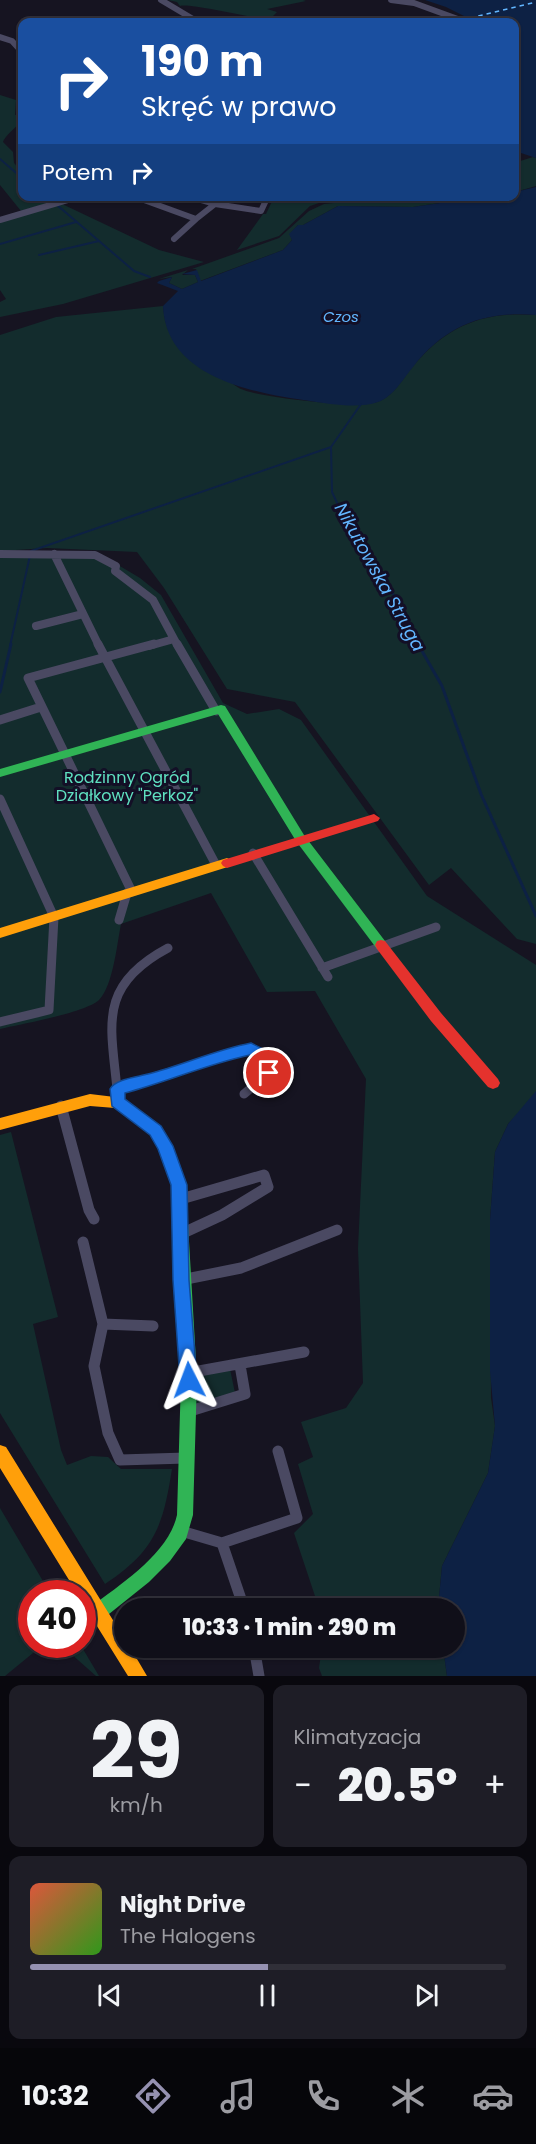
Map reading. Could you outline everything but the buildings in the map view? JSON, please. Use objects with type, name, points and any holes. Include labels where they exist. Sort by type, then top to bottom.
[{"type":"street","points":[[161,0],[191,18]]},
{"type":"street","points":[[391,0],[414,3],[455,18]]},
{"type":"street","points":[[0,37],[12,41],[18,48]]},
{"type":"street","points":[[0,220],[64,201]]},
{"type":"street","points":[[147,201],[196,219]]},
{"type":"street","points":[[205,201],[261,211],[266,201]]},
{"type":"street","points":[[174,239],[215,204]]},
{"type":"street","points":[[0,554],[95,555],[116,566],[115,571],[153,600],[216,711]]},
{"type":"street","points":[[54,554],[105,658],[216,865]]},
{"type":"street","points":[[36,626],[83,614]]},
{"type":"street","points":[[119,920],[129,892],[28,678],[174,639]]},
{"type":"street","points":[[0,720],[41,707]]},
{"type":"street","points":[[0,773],[221,709],[300,838],[436,1017],[494,1083]]},
{"type":"street","points":[[0,799],[54,917],[49,1010],[0,1022]]},
{"type":"street","points":[[0,933],[300,838],[374,818]]},
{"type":"street","points":[[253,853],[325,973],[381,947],[436,927]]},
{"type":"street","points":[[98,1612],[130,1587],[171,1546],[181,1531],[188,1478],[186,1458],[188,1373],[181,1280],[181,1199],[171,1161],[155,1131],[118,1095],[109,1017],[117,990],[139,964],[168,948]]},
{"type":"street","points":[[0,1124],[61,1106],[118,1095],[221,1055],[251,1049],[268,1058],[269,1073],[244,1094]]},
{"type":"street","points":[[61,1106],[89,1210],[94,1219]]},
{"type":"street","points":[[181,1199],[264,1175],[268,1187],[222,1215],[181,1234]]},
{"type":"street","points":[[181,1280],[211,1277],[248,1266],[337,1230]]},
{"type":"street","points":[[82,1242],[104,1324],[94,1365],[108,1433],[120,1460],[186,1458]]},
{"type":"street","points":[[104,1324],[153,1326]]},
{"type":"street","points":[[188,1373],[304,1352]]},
{"type":"street","points":[[187,1412],[245,1394],[240,1365]]},
{"type":"street","points":[[181,1531],[222,1543],[297,1518],[278,1451]]},
{"type":"street","points":[[0,1453],[138,1676]]},
{"type":"street","points":[[222,1543],[241,1598]]},
{"type":"street","points":[[256,1658],[260,1676]]},
{"type":"green space","points":[[168,0],[306,1],[267,9],[277,12],[271,18],[180,6],[177,2]]},
{"type":"green space","points":[[0,95],[16,100],[15,115],[18,115],[18,125],[3,142],[13,152],[14,163],[18,168],[18,201],[56,201],[21,211],[0,185]]},
{"type":"green space","points":[[536,158],[536,186],[519,191],[519,161]]},
{"type":"green space","points":[[272,201],[325,201],[310,206],[279,236],[237,250],[263,214],[266,214]]},
{"type":"green space","points":[[352,201],[453,201],[413,207],[338,206],[303,225],[298,225],[290,234],[292,240],[283,250],[200,281],[196,269],[192,269],[279,238],[309,211],[324,204]]},
{"type":"green space","points":[[60,203],[159,250],[204,262],[63,304],[0,317],[0,302],[6,299],[0,290],[0,221]]},
{"type":"green space","points":[[188,270],[182,275],[195,275],[198,282],[182,289],[169,283],[172,277],[159,279]]},
{"type":"green space","points":[[163,306],[170,332],[204,362],[241,389],[287,399],[350,404],[377,402],[387,397],[436,343],[465,325],[497,316],[536,315],[536,944],[517,939],[451,868],[429,885],[295,702],[227,689],[164,588],[137,552],[47,548],[0,551],[0,335],[56,317]]},
{"type":"green space","name":"Rodzinny Ogród Działkowy \"Perkoz\"","points":[[0,556],[108,559],[140,578],[161,595],[223,703],[247,714],[279,709],[301,720],[427,896],[536,965],[536,1094],[508,1124],[495,1152],[490,1220],[491,1398],[495,1426],[488,1473],[442,1566],[439,1598],[316,1598],[294,1533],[313,1514],[298,1464],[313,1457],[301,1422],[346,1408],[363,1383],[358,1248],[366,1079],[315,991],[267,992],[211,893],[121,924],[108,985],[104,994],[92,1005],[67,1014],[0,1029]]},
{"type":"green space","points":[[11,1132],[58,1317],[33,1324],[61,1450],[67,1465],[91,1456],[108,1457],[121,1469],[172,1469],[165,1506],[154,1536],[135,1560],[105,1584],[0,1413],[0,1135]]},
{"type":"green space","points":[[230,1369],[235,1393],[194,1405],[196,1376]]},
{"type":"green space","points":[[0,1508],[42,1580],[18,1580],[18,1658],[27,1658],[5,1676],[0,1676]]},
{"type":"green space","points":[[76,1658],[88,1658],[99,1676],[96,1676]]},
{"type":"green space","points":[[320,1658],[445,1658],[447,1676],[322,1676],[319,1668]]},
{"type":"water","points":[[425,0],[536,0],[536,158],[519,152],[519,18],[468,18]]},
{"type":"water","name":"Czos","points":[[536,187],[536,315],[517,314],[483,319],[453,331],[426,353],[393,392],[378,402],[353,406],[335,404],[288,398],[240,386],[217,378],[196,366],[179,350],[168,330],[163,306],[178,291],[157,283],[159,281],[172,277],[169,283],[182,289],[198,282],[195,275],[182,274],[197,270],[201,281],[283,250],[292,240],[289,234],[298,225],[303,225],[338,206],[413,207],[453,201],[519,201],[519,191]]},
{"type":"water","points":[[536,1091],[536,1676],[447,1676],[445,1658],[465,1658],[465,1598],[439,1598],[442,1566],[488,1473],[495,1426],[490,1371],[490,1220],[495,1152],[508,1124]]},
{"type":"waterway","points":[[0,159],[18,175]]},
{"type":"waterway","points":[[57,205],[99,241]]},
{"type":"waterway","points":[[0,244],[76,222]]},
{"type":"waterway","points":[[39,255],[99,241]]},
{"type":"waterway","points":[[99,241],[134,271],[150,277]]},
{"type":"waterway","name":"Nikutowska Struga","points":[[331,447],[361,404]]},
{"type":"waterway","points":[[10,646],[31,551],[331,447]]},
{"type":"waterway","name":"Nikutowska Struga","points":[[331,447],[332,492],[346,522],[395,597],[418,644]]},
{"type":"waterway","points":[[0,692],[11,644]]},
{"type":"waterway","name":"Nikutowska Struga","points":[[418,644],[442,686],[481,794],[536,916]]},
{"type":"ferry route","points":[[470,18],[536,2]]},
{"type":"traffic: fast","points":[[0,773],[221,709],[300,838],[381,945]]},
{"type":"traffic: fast","points":[[98,1612],[165,1555],[180,1533],[185,1515],[189,1378],[179,1190]]},
{"type":"traffic: slow","points":[[0,933],[227,863]]},
{"type":"traffic: slow","points":[[0,1124],[90,1100],[118,1102],[155,1131],[165,1146],[179,1190]]},
{"type":"traffic: slow","points":[[0,1453],[138,1676]]},
{"type":"traffic: jam","points":[[227,863],[374,818]]},
{"type":"traffic: jam","points":[[381,945],[436,1017],[493,1083]]},
{"type":"route","points":[[189,1380],[181,1280],[179,1185],[165,1146],[155,1131],[118,1102],[117,1089],[166,1076],[221,1055],[251,1049],[268,1058],[269,1073]]}]
